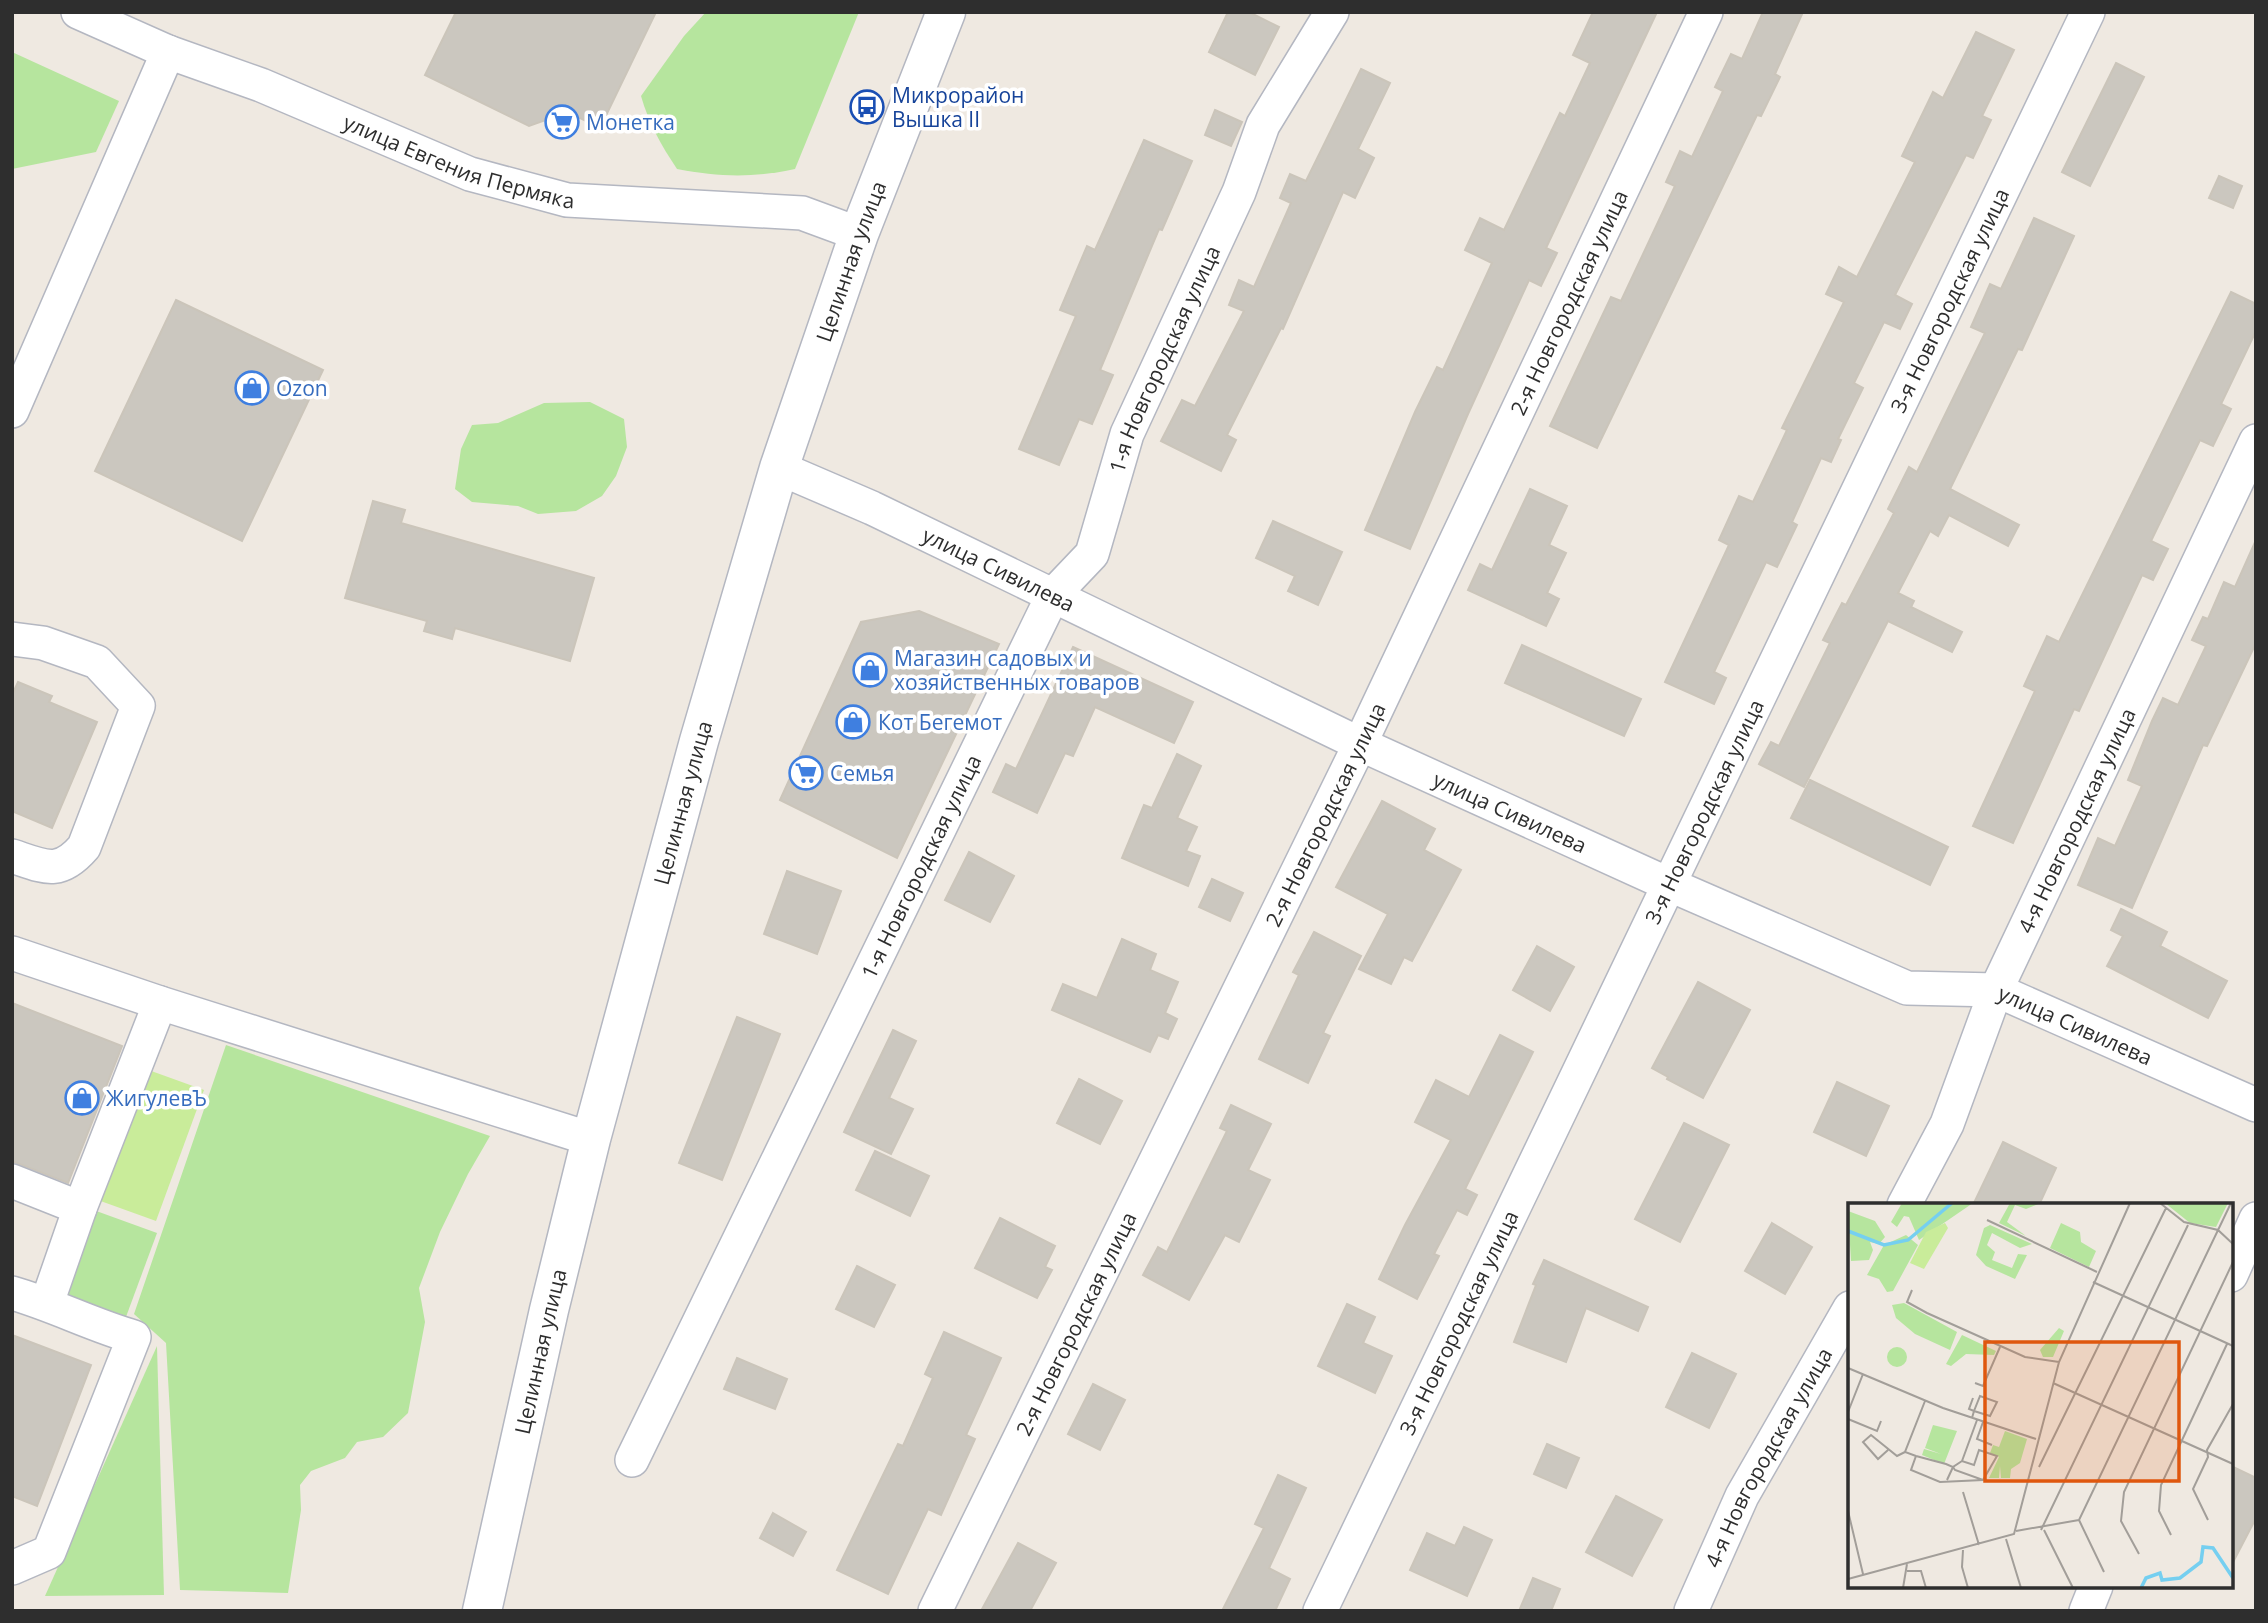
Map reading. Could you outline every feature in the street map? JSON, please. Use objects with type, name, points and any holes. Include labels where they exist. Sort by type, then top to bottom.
[{"type":"main road","name":"Целинная улица","points":[[482,1611],[549,1310],[591,1139],[699,741],[779,468],[859,234],[946,12]]},
{"type":"street","name":"улица Евгения Пермяка","points":[[78,12],[168,52],[261,85],[470,174],[567,200],[802,213],[859,234]]},
{"type":"street","name":"1-я Новгородская улица","points":[[632,1460],[1053,595],[1092,554],[1127,434],[1240,192],[1264,125],[1332,12]]},
{"type":"street","name":"2-я Новгородская улица","points":[[935,1611],[1360,744],[1706,12]]},
{"type":"street","name":"3-я Новгородская улица","points":[[1320,1611],[2088,12]]},
{"type":"street","points":[[12,411],[168,52]]},
{"type":"street","name":"4-я Новгородская улица","points":[[1905,1203],[1947,1124],[1996,990],[2256,441]]},
{"type":"street","name":"улица Сивилева","points":[[779,468],[872,508],[1360,744],[1668,884],[1907,988],[1996,990],[2256,1105]]},
{"type":"street","points":[[12,639],[43,643],[97,662],[138,706],[83,847],[71,862],[52,868],[12,856]]},
{"type":"street","points":[[12,953],[160,1003],[591,1139]]},
{"type":"street","points":[[47,1303],[80,1208],[160,1003]]},
{"type":"street","points":[[12,1181],[80,1208]]},
{"type":"street","points":[[2233,1271],[2256,1219]]},
{"type":"street","points":[[12,1293],[47,1303],[101,1327],[134,1337],[49,1552],[12,1568]]},
{"type":"street","name":"4-я Новгородская улица","points":[[1691,1611],[1742,1496],[1848,1311]]},
{"type":"street","points":[[2086,1611],[2095,1588]]},
{"type":"green space","points":[[706,12],[859,12],[795,169],[736,175],[677,169],[661,143],[641,96],[684,36]]},
{"type":"green space","points":[[12,52],[119,101],[96,152],[12,169]]},
{"type":"green space","points":[[590,402],[624,419],[627,447],[616,476],[602,496],[576,511],[538,514],[518,506],[472,502],[455,489],[461,449],[472,425],[498,423],[544,403]]},
{"type":"green space","points":[[226,1045],[490,1136],[440,1232],[419,1288],[425,1322],[408,1413],[383,1437],[357,1442],[345,1458],[311,1471],[300,1485],[301,1510],[288,1593],[180,1590],[166,1343],[134,1314]]},
{"type":"green space","points":[[143,1068],[204,1090],[156,1221],[95,1199]]},
{"type":"green space","points":[[88,1208],[157,1233],[123,1325],[54,1300]]},
{"type":"green space","points":[[157,1346],[164,1595],[45,1596]]},
{"type":"building","points":[[456,12],[656,12],[600,128],[568,112],[529,126],[425,75]]},
{"type":"building","points":[[1228,12],[1249,12],[1279,27],[1255,75],[1209,52]]},
{"type":"building","points":[[1593,12],[1657,12],[1546,248],[1557,253],[1541,286],[1529,280],[1410,549],[1365,530],[1415,412],[1437,367],[1443,370],[1492,263],[1465,250],[1480,218],[1504,230],[1560,113],[1565,116],[1590,63],[1573,55]]},
{"type":"building","points":[[1763,12],[1803,12],[1775,74],[1780,77],[1761,116],[1757,115],[1597,448],[1550,426],[1611,297],[1621,301],[1675,186],[1666,182],[1680,151],[1692,157],[1723,91],[1715,87],[1731,54],[1742,59]]},
{"type":"building","points":[[1976,32],[2014,50],[1982,116],[1991,120],[1973,158],[1966,155],[1895,295],[1912,304],[1900,329],[1884,322],[1854,383],[1863,388],[1838,439],[1841,440],[1831,462],[1821,458],[1792,522],[1797,525],[1777,567],[1766,562],[1714,672],[1726,678],[1714,704],[1665,682],[1729,545],[1719,540],[1739,496],[1753,502],[1787,430],[1782,428],[1844,302],[1826,294],[1839,267],[1857,277],[1915,162],[1902,156],[1933,92],[1943,98]]},
{"type":"building","points":[[2116,63],[2144,77],[2090,186],[2062,172]]},
{"type":"building","points":[[1361,69],[1390,83],[1358,149],[1374,158],[1355,198],[1343,192],[1283,329],[1281,328],[1227,435],[1236,440],[1221,471],[1161,441],[1182,400],[1195,406],[1244,311],[1229,305],[1239,280],[1254,287],[1291,203],[1280,198],[1290,174],[1306,181]]},
{"type":"building","points":[[1215,110],[1242,122],[1231,146],[1205,135]]},
{"type":"building","points":[[1144,140],[1192,161],[1162,230],[1159,229],[1100,370],[1113,375],[1092,424],[1079,419],[1059,465],[1019,449],[1076,316],[1060,310],[1087,246],[1095,250]]},
{"type":"building","points":[[2219,176],[2242,186],[2233,208],[2209,198]]},
{"type":"building","points":[[2034,218],[2074,236],[2022,350],[2018,349],[1950,489],[2019,525],[2008,546],[1949,515],[1938,536],[1930,531],[1898,593],[1914,601],[1911,607],[1962,632],[1952,652],[1888,621],[1804,787],[1759,764],[1771,742],[1779,746],[1830,643],[1823,640],[1842,603],[1846,605],[1894,513],[1888,509],[1909,467],[1917,472],[1985,333],[1971,327],[1990,284],[2001,289]]},
{"type":"building","points":[[2231,292],[2256,304],[2256,331],[2221,404],[2231,409],[2213,446],[2200,440],[2151,541],[2168,549],[2153,580],[2142,575],[2079,711],[2074,709],[2013,843],[1973,826],[2035,691],[2024,686],[2047,636],[2059,642]]},
{"type":"building","points":[[176,300],[323,370],[242,541],[95,471]]},
{"type":"building","points":[[1530,489],[1567,506],[1549,545],[1566,553],[1547,593],[1559,599],[1546,626],[1468,590],[1480,564],[1492,570]]},
{"type":"building","points":[[373,501],[405,510],[401,523],[594,578],[570,661],[455,628],[452,639],[424,631],[427,621],[345,598]]},
{"type":"building","points":[[1273,521],[1342,552],[1318,605],[1288,591],[1295,576],[1256,558]]},
{"type":"building","points":[[2256,540],[2256,643],[2207,746],[2203,745],[2132,908],[2078,885],[2098,838],[2115,846],[2142,786],[2128,780],[2152,721],[2163,698],[2178,705],[2206,646],[2192,640],[2203,617],[2208,619],[2224,582],[2235,587]]},
{"type":"building","points":[[919,611],[999,644],[897,858],[780,800],[861,622]]},
{"type":"building","points":[[1522,645],[1641,699],[1624,736],[1505,683]]},
{"type":"building","points":[[1073,647],[1193,702],[1174,743],[1095,707],[1073,756],[1065,753],[1037,813],[993,792],[1006,764],[1016,769]]},
{"type":"building","points":[[18,682],[52,696],[49,702],[97,722],[52,828],[12,811],[12,695]]},
{"type":"building","points":[[1177,754],[1201,766],[1177,818],[1197,827],[1186,851],[1200,856],[1188,886],[1122,858],[1144,805],[1152,808]]},
{"type":"building","points":[[1810,780],[1948,847],[1930,885],[1791,818]]},
{"type":"building","points":[[1382,801],[1435,829],[1424,850],[1461,870],[1412,961],[1404,957],[1391,984],[1359,969],[1388,914],[1336,887]]},
{"type":"building","points":[[969,852],[1014,876],[990,922],[945,900]]},
{"type":"building","points":[[787,871],[841,891],[817,954],[764,934]]},
{"type":"building","points":[[1212,879],[1243,893],[1230,921],[1199,907]]},
{"type":"building","points":[[2121,909],[2167,932],[2160,946],[2227,981],[2208,1018],[2107,966],[2123,936],[2111,930]]},
{"type":"building","points":[[1314,932],[1361,956],[1323,1033],[1330,1036],[1308,1083],[1259,1059],[1299,975],[1293,972]]},
{"type":"building","points":[[1122,939],[1156,954],[1150,970],[1178,982],[1165,1013],[1177,1019],[1168,1039],[1158,1035],[1150,1052],[1052,1010],[1063,984],[1097,998]]},
{"type":"building","points":[[1537,946],[1574,967],[1550,1011],[1513,990]]},
{"type":"building","points":[[1698,982],[1750,1010],[1703,1098],[1652,1068]]},
{"type":"building","points":[[12,1003],[122,1046],[68,1183],[12,1161]]},
{"type":"building","points":[[737,1017],[780,1034],[722,1180],[679,1163]]},
{"type":"building","points":[[893,1030],[916,1041],[889,1098],[913,1109],[891,1154],[844,1132]]},
{"type":"building","points":[[1500,1035],[1533,1052],[1465,1189],[1477,1195],[1467,1215],[1457,1210],[1434,1254],[1439,1256],[1417,1299],[1379,1279],[1451,1140],[1415,1122],[1436,1080],[1469,1097]]},
{"type":"building","points":[[1079,1079],[1122,1101],[1100,1144],[1057,1123]]},
{"type":"building","points":[[1837,1082],[1889,1106],[1866,1156],[1814,1132]]},
{"type":"building","points":[[1231,1105],[1271,1124],[1248,1170],[1270,1180],[1239,1242],[1225,1235],[1189,1300],[1143,1275],[1158,1247],[1167,1252],[1227,1131],[1220,1128]]},
{"type":"building","points":[[1684,1123],[1729,1145],[1680,1242],[1635,1219]]},
{"type":"building","points":[[2003,1142],[2056,1168],[2040,1203],[1974,1203]]},
{"type":"building","points":[[875,1151],[929,1176],[910,1216],[856,1190]]},
{"type":"building","points":[[1000,1218],[1055,1246],[1045,1267],[1052,1270],[1037,1298],[975,1268]]},
{"type":"building","points":[[1772,1223],[1812,1247],[1785,1294],[1745,1271]]},
{"type":"building","points":[[1544,1260],[1648,1307],[1638,1331],[1586,1308],[1566,1362],[1514,1342]]},
{"type":"building","points":[[857,1266],[895,1285],[874,1327],[836,1309]]},
{"type":"building","points":[[1347,1304],[1375,1317],[1363,1343],[1392,1356],[1375,1393],[1318,1366]]},
{"type":"building","points":[[944,1332],[1001,1358],[966,1435],[975,1439],[941,1515],[928,1509],[888,1594],[837,1570],[898,1444],[903,1446],[933,1378],[925,1374]]},
{"type":"building","points":[[12,1335],[91,1365],[37,1506],[12,1496]]},
{"type":"building","points":[[1692,1353],[1736,1374],[1709,1428],[1666,1407]]},
{"type":"building","points":[[737,1358],[787,1379],[775,1409],[724,1389]]},
{"type":"building","points":[[1093,1384],[1125,1400],[1100,1450],[1068,1434]]},
{"type":"building","points":[[1547,1444],[1579,1458],[1566,1488],[1534,1474]]},
{"type":"building","points":[[2233,1467],[2256,1478],[2256,1518],[2233,1562]]},
{"type":"building","points":[[1278,1475],[1306,1488],[1269,1568],[1290,1579],[1275,1611],[1222,1611],[1264,1528],[1255,1524]]},
{"type":"building","points":[[1616,1496],[1662,1520],[1632,1576],[1586,1552]]},
{"type":"building","points":[[773,1513],[806,1532],[793,1556],[760,1538]]},
{"type":"building","points":[[1464,1527],[1492,1540],[1467,1596],[1410,1570],[1427,1533],[1455,1546]]},
{"type":"building","points":[[1018,1543],[1056,1563],[1030,1611],[981,1611]]},
{"type":"building","points":[[1533,1578],[1560,1589],[1551,1611],[1519,1611]]},
{"type":"place","name":"Микрорайон Вышка II","points":[[867,107]]},
{"type":"place","name":"Монетка","points":[[562,122]]},
{"type":"place","name":"Ozon","points":[[252,388]]},
{"type":"place","name":"Магазин садовых и хозяйственных товаров","points":[[870,670]]},
{"type":"place","name":"Кот Бегемот","points":[[853,722]]},
{"type":"place","name":"Семья","points":[[806,773]]},
{"type":"place","name":"ЖигулевЪ","points":[[82,1098]]}]
